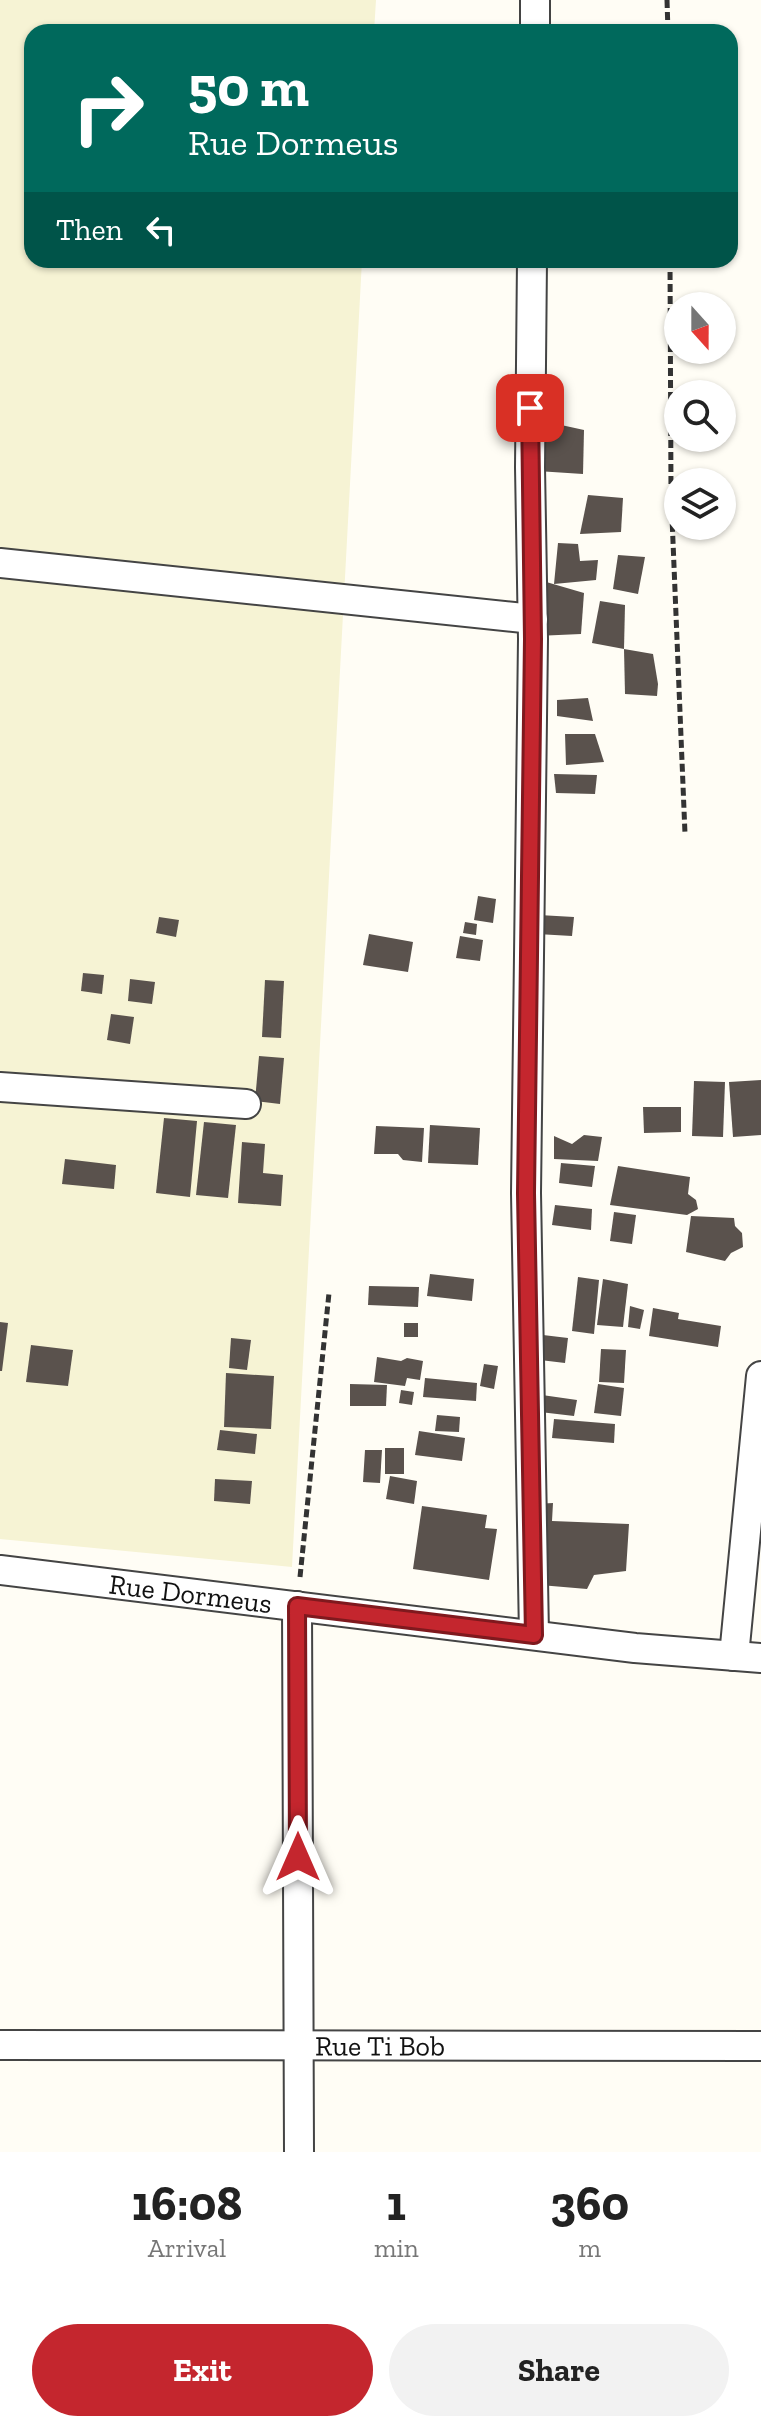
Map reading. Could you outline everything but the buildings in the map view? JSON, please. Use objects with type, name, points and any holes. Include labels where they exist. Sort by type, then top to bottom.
[{"type":"street","points":[[535,0],[535,24]]},
{"type":"street","points":[[532,268],[530,467],[533,619],[526,1193],[534,1635]]},
{"type":"street","points":[[0,563],[533,619]]},
{"type":"street","points":[[0,1087],[246,1104]]},
{"type":"street","points":[[747,1657],[761,1376]]},
{"type":"street","name":"Rue Dormeus","points":[[0,1570],[635,1648],[747,1657]]},
{"type":"street","points":[[297,1606],[299,2152]]},
{"type":"street","name":"Rue Ti Bob","points":[[0,2045],[761,2046]]},
{"type":"path","points":[[667,0],[668,24]]},
{"type":"path","points":[[670,268],[671,493],[685,834]]},
{"type":"path","points":[[297,1606],[329,1293]]},
{"type":"shaded area","points":[[0,0],[376,0],[374,24],[24,24],[24,268],[362,268],[292,1567],[0,1539]]},
{"type":"route","points":[[298,1857],[297,1606],[534,1635],[526,1193],[533,639],[530,408]]}]
